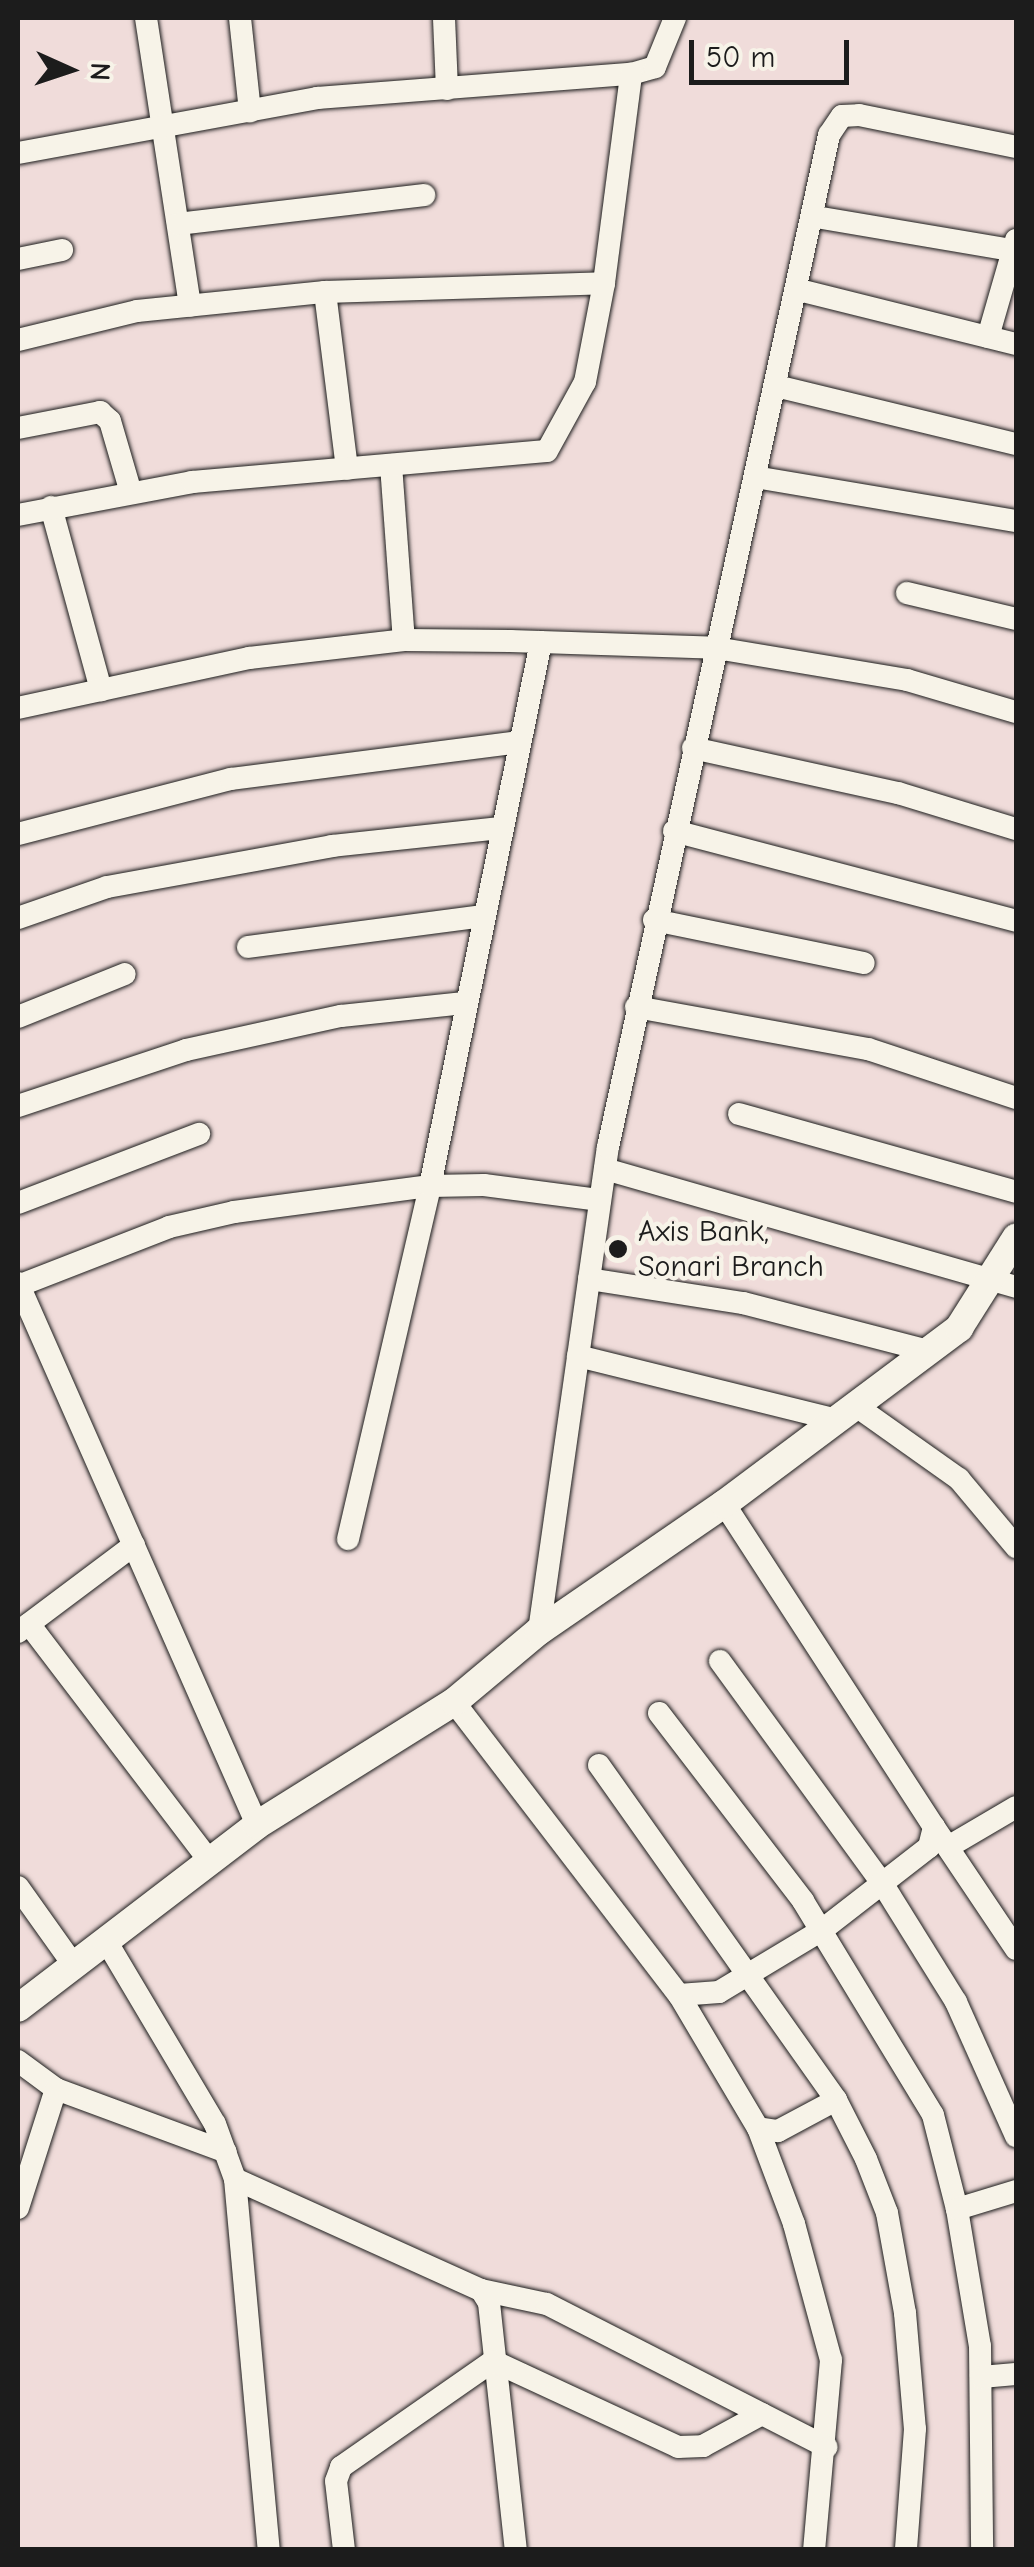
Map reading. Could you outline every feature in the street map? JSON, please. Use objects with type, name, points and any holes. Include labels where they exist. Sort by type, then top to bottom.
[{"type":"main road","points":[[18,2008],[108,1944],[258,1824],[454,1702],[538,1630],[724,1504],[959,1328],[1004,1284],[1016,1238]]},
{"type":"street","points":[[146,18],[190,306]]},
{"type":"street","points":[[240,18],[250,111]]},
{"type":"street","points":[[444,18],[447,89]]},
{"type":"street","points":[[18,153],[250,111],[631,74],[655,68],[675,18]]},
{"type":"street","points":[[18,515],[132,493],[547,451],[585,382],[604,283],[631,74]]},
{"type":"street","points":[[538,1630],[600,1200],[636,1007],[816,217],[828,135],[842,116],[1016,147]]},
{"type":"street","points":[[178,224],[424,195]]},
{"type":"street","points":[[816,217],[1016,247],[988,337]]},
{"type":"street","points":[[18,260],[62,250]]},
{"type":"street","points":[[18,340],[190,306],[325,292],[604,283]]},
{"type":"street","points":[[798,290],[1016,344]]},
{"type":"street","points":[[325,292],[347,469]]},
{"type":"street","points":[[776,386],[1016,444]]},
{"type":"street","points":[[18,428],[100,412],[110,421],[132,493]]},
{"type":"street","points":[[392,465],[404,640]]},
{"type":"street","points":[[755,477],[1016,522]]},
{"type":"street","points":[[51,508],[101,690]]},
{"type":"street","points":[[906,593],[1016,619]]},
{"type":"street","points":[[18,708],[249,658],[404,640],[716,648],[907,680],[1016,712]]},
{"type":"street","points":[[348,1539],[430,1186],[540,642]]},
{"type":"street","points":[[18,834],[231,778],[520,742]]},
{"type":"street","points":[[693,748],[898,792],[1016,829]]},
{"type":"street","points":[[18,918],[144,880],[332,846],[501,828]]},
{"type":"street","points":[[674,831],[1016,921]]},
{"type":"street","points":[[248,947],[482,916]]},
{"type":"street","points":[[654,920],[864,964]]},
{"type":"street","points":[[18,1017],[125,974]]},
{"type":"street","points":[[18,1106],[186,1050],[341,1016],[464,1003]]},
{"type":"street","points":[[636,1007],[868,1049],[1016,1098]]},
{"type":"street","points":[[739,1114],[919,1159],[1016,1192]]},
{"type":"street","points":[[18,1203],[199,1134]]},
{"type":"street","points":[[605,1169],[884,1244],[1004,1284]]},
{"type":"street","points":[[258,1824],[18,1285],[170,1227],[430,1186],[484,1185],[600,1200]]},
{"type":"street","points":[[589,1279],[743,1303],[928,1351]]},
{"type":"street","points":[[578,1356],[846,1413],[959,1479],[1016,1547]]},
{"type":"street","points":[[724,1504],[1016,1950]]},
{"type":"street","points":[[134,1545],[23,1628],[210,1862]]},
{"type":"street","points":[[720,1661],[882,1884],[956,2002],[1016,2136]]},
{"type":"street","points":[[454,1702],[679,1995],[758,2128],[794,2224],[831,2360],[827,2447],[814,2550]]},
{"type":"street","points":[[659,1713],[822,1930],[933,2115],[958,2208],[981,2376],[982,2550]]},
{"type":"street","points":[[599,1765],[836,2100],[886,2213],[905,2313],[915,2429],[906,2550]]},
{"type":"street","points":[[948,1847],[1016,1807]]},
{"type":"street","points":[[679,1995],[700,1998],[750,1974],[822,1930],[929,1847],[934,1827]]},
{"type":"street","points":[[18,1887],[74,1968]]},
{"type":"street","points":[[108,1944],[226,2152],[235,2179],[270,2550]]},
{"type":"street","points":[[18,2061],[56,2090],[226,2152]]},
{"type":"street","points":[[18,2208],[56,2090]]},
{"type":"street","points":[[758,2128],[768,2134],[836,2100]]},
{"type":"street","points":[[235,2179],[482,2290],[547,2304],[827,2447]]},
{"type":"street","points":[[958,2208],[1016,2191]]},
{"type":"street","points":[[482,2290],[516,2550]]},
{"type":"street","points":[[493,2360],[678,2447],[703,2446],[762,2414]]},
{"type":"street","points":[[344,2550],[336,2481],[341,2467],[493,2360]]},
{"type":"street","points":[[981,2376],[1016,2374]]},
{"type":"place","name":"Axis Bank, Sonari Branch","points":[[618,1249]]}]
